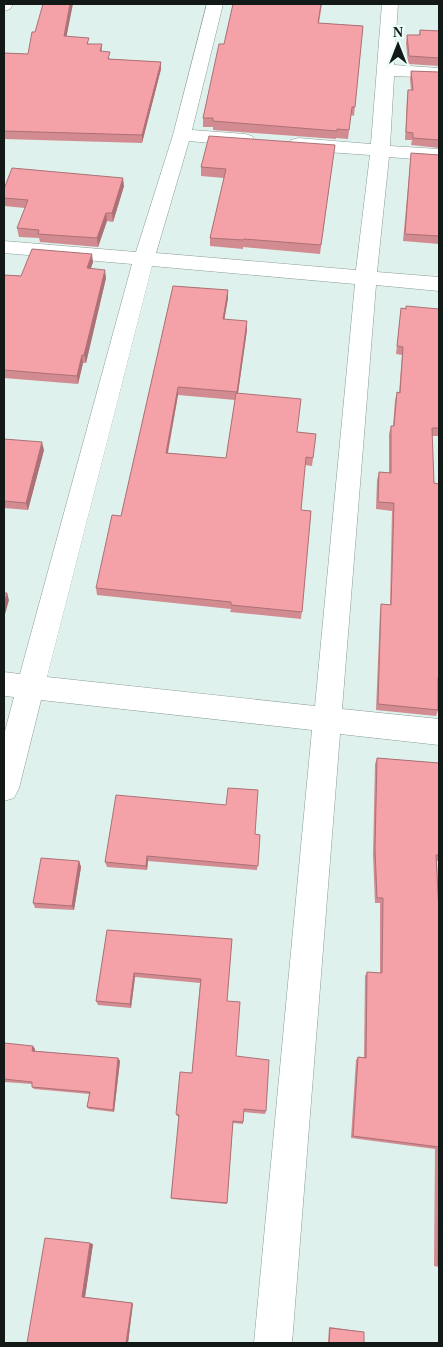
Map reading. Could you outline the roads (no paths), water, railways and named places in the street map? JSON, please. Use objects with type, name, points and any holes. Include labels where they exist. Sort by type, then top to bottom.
[{"type":"street","points":[[4,788],[17,685],[182,135],[215,4]]},
{"type":"street","points":[[273,1343],[366,278],[380,150],[390,4]]},
{"type":"street","points":[[385,70],[439,73]]},
{"type":"street","points":[[182,135],[261,141]]},
{"type":"street","points":[[281,143],[439,155]]},
{"type":"street","points":[[4,248],[144,258],[439,284]]},
{"type":"street","points":[[17,685],[439,732]]}]
